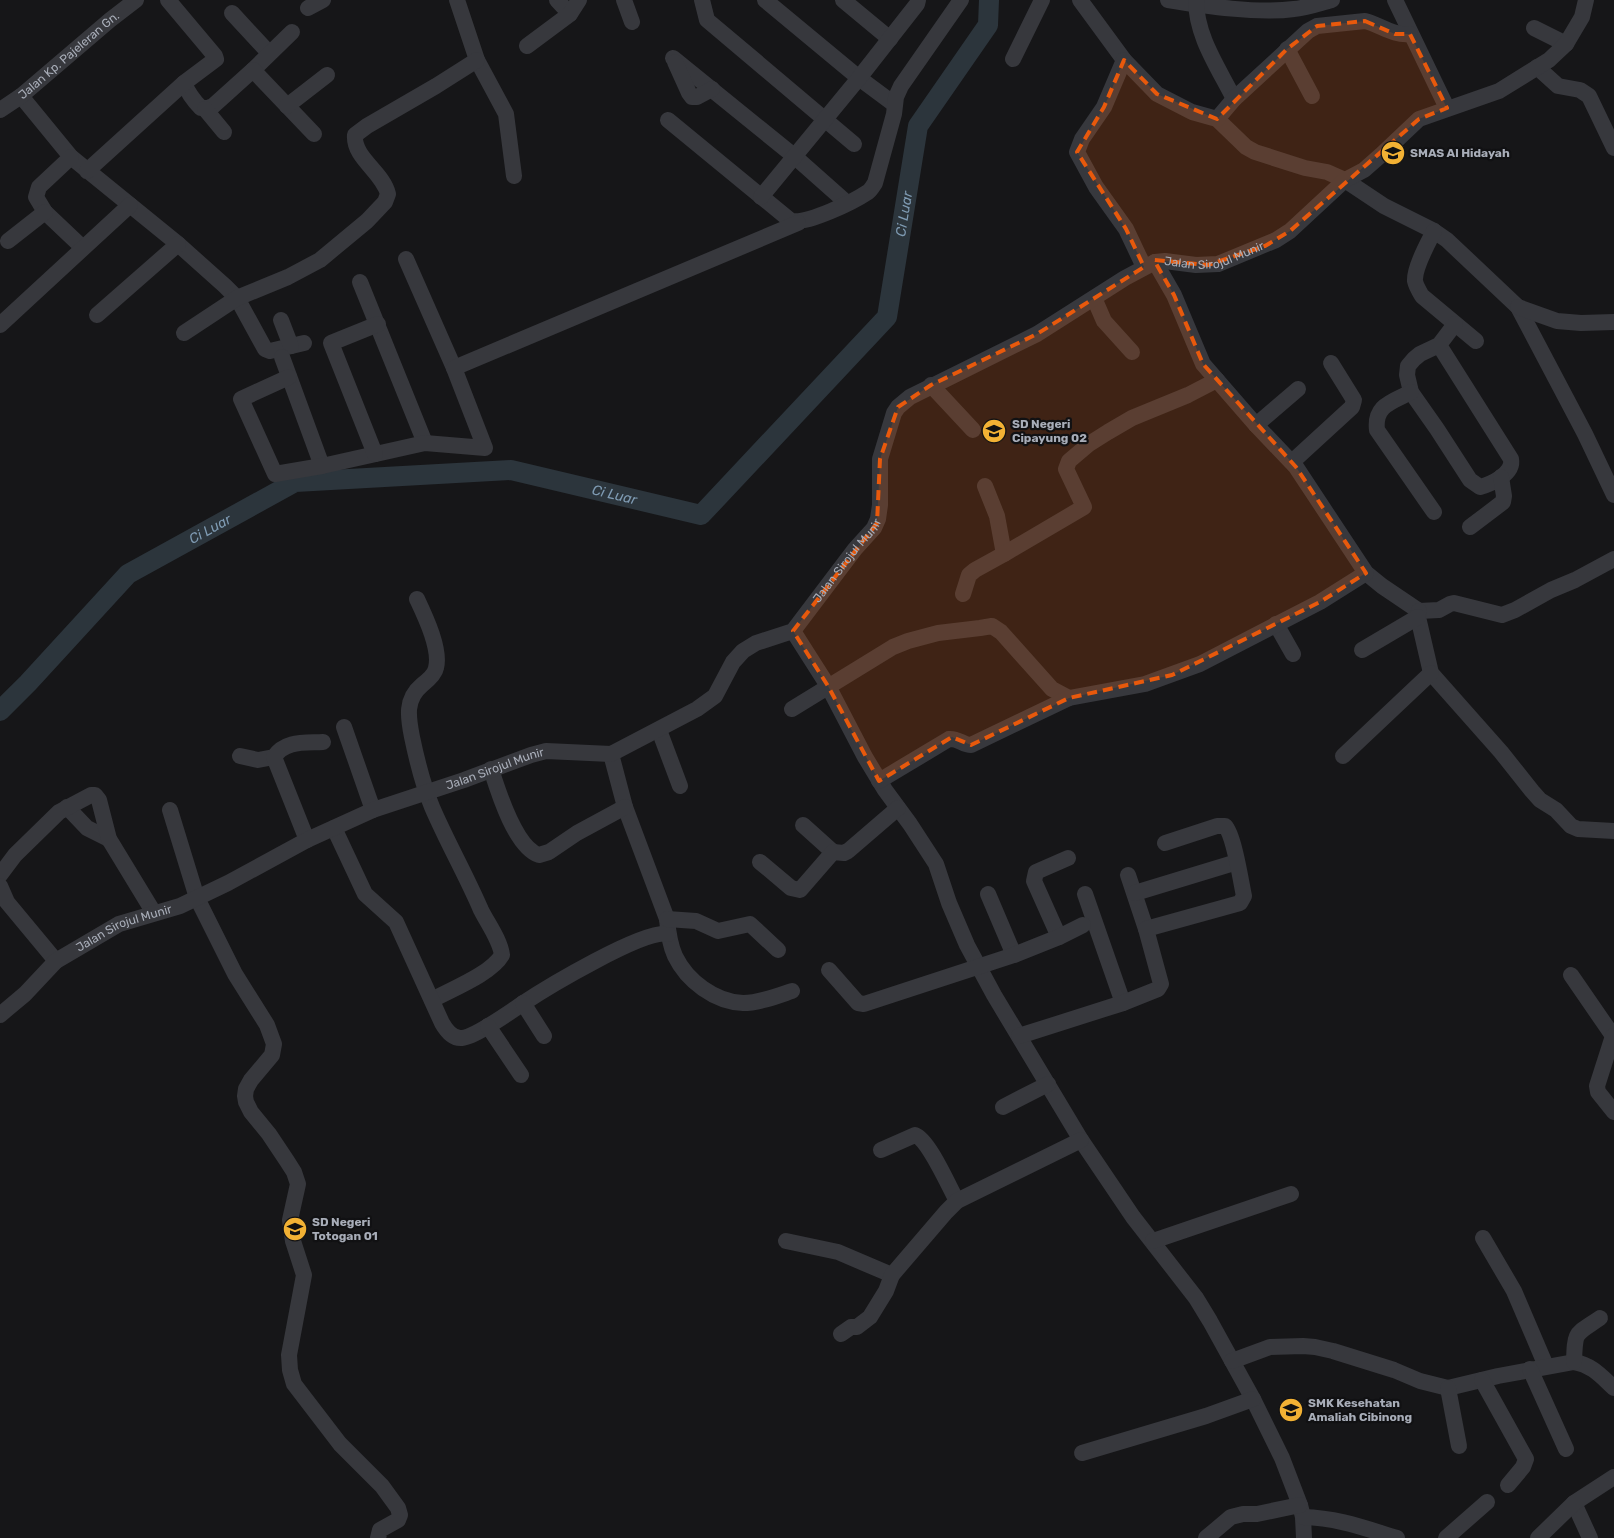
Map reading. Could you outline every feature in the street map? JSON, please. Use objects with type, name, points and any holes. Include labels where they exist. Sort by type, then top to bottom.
[{"type":"street","name":"Jalan Kp. Pajeleran Gn.","points":[[0,110],[21,96],[136,0]]},
{"type":"street","points":[[87,171],[184,82],[213,62],[216,57],[168,0]]},
{"type":"street","points":[[308,8],[322,0]]},
{"type":"street","points":[[457,0],[477,60],[506,114],[514,176]]},
{"type":"street","points":[[557,0],[570,14]]},
{"type":"street","points":[[527,46],[570,14],[580,0]]},
{"type":"street","points":[[624,0],[632,22]]},
{"type":"street","points":[[702,0],[707,20],[854,144]]},
{"type":"street","points":[[765,0],[894,104]]},
{"type":"street","points":[[843,0],[890,39]]},
{"type":"street","points":[[761,196],[860,78],[917,4],[918,0]]},
{"type":"street","points":[[454,368],[798,223],[822,215],[870,191],[894,114],[894,104],[901,86],[961,0]]},
{"type":"street","points":[[1013,59],[1042,0]]},
{"type":"street","points":[[1168,0],[1196,9],[1294,10],[1302,4],[1332,0]]},
{"type":"street","points":[[1395,0],[1447,108]]},
{"type":"street","name":"Jalan Sirojul Munir","points":[[0,1015],[25,994],[56,961],[119,924],[180,906],[308,840],[372,810],[546,751],[611,754],[697,709],[713,698],[733,662],[743,651],[756,644],[792,631],[877,523],[880,505],[880,459],[894,413],[910,397],[1037,334],[1149,265],[1165,261],[1196,265],[1218,264],[1265,246],[1290,231],[1345,180],[1370,165],[1419,119],[1499,90],[1549,60],[1566,44],[1582,17],[1586,0]]},
{"type":"street","points":[[1082,3],[1124,60],[1157,94],[1192,112],[1217,120],[1246,147],[1255,152],[1305,168],[1327,172],[1345,180],[1384,206],[1434,231],[1447,240],[1518,307],[1585,434],[1614,495]]},
{"type":"street","points":[[1196,9],[1204,40],[1234,99]]},
{"type":"street","points":[[232,13],[268,54]]},
{"type":"street","points":[[1217,120],[1234,99],[1287,49],[1308,31],[1317,26],[1365,21],[1396,34],[1410,34]]},
{"type":"street","points":[[1534,28],[1566,44]]},
{"type":"street","points":[[205,109],[213,106],[292,32]]},
{"type":"street","points":[[1287,49],[1312,96]]},
{"type":"street","points":[[184,333],[236,298],[320,260],[367,221],[386,202],[388,194],[383,180],[359,152],[354,143],[355,135],[366,126],[477,60]]},
{"type":"street","points":[[1124,60],[1104,108],[1082,139],[1077,152],[1096,188],[1149,265],[1174,295],[1203,364],[1256,425],[1292,462],[1366,573],[1418,614],[1431,673],[1501,752],[1540,800],[1556,810],[1571,826],[1578,829],[1614,831]]},
{"type":"street","points":[[1537,67],[1558,86],[1580,90],[1589,96],[1614,148]]},
{"type":"street","points":[[253,70],[314,134]]},
{"type":"street","points":[[287,106],[327,75]]},
{"type":"street","points":[[184,82],[187,91],[224,132]]},
{"type":"street","points":[[712,89],[794,156],[847,203]]},
{"type":"street","points":[[21,96],[71,157],[178,244],[236,298],[254,327],[262,347],[270,351],[292,348]]},
{"type":"street","points":[[668,120],[791,222],[798,223]]},
{"type":"street","points":[[71,157],[39,187],[36,197],[45,212],[83,248]]},
{"type":"street","points":[[0,325],[130,205]]},
{"type":"street","points":[[8,241],[45,212]]},
{"type":"street","points":[[1434,231],[1416,270],[1415,280],[1422,296],[1476,341]]},
{"type":"street","points":[[97,315],[178,244]]},
{"type":"street","points":[[289,378],[241,398],[275,474],[322,466],[425,443],[486,448],[454,368],[406,259]]},
{"type":"street","points":[[360,282],[425,443]]},
{"type":"street","points":[[1094,298],[1104,321],[1119,340],[1132,352]]},
{"type":"street","points":[[1518,307],[1557,321],[1581,323],[1614,322]]},
{"type":"street","points":[[281,320],[292,348],[289,378],[322,466]]},
{"type":"street","points":[[375,454],[331,343],[378,324]]},
{"type":"street","points":[[1439,345],[1511,460],[1512,465],[1510,469],[1501,477],[1486,485],[1475,485],[1470,480],[1411,392],[1407,375],[1408,366],[1420,354],[1439,345],[1455,324]]},
{"type":"street","points":[[1292,462],[1355,403],[1331,362]]},
{"type":"street","points":[[963,594],[969,576],[975,570],[1084,507],[1066,466],[1069,461],[1089,444],[1132,418],[1188,395],[1217,380]]},
{"type":"street","points":[[931,385],[973,430]]},
{"type":"street","points":[[1256,425],[1298,389]]},
{"type":"street","points":[[1411,392],[1384,406],[1378,413],[1376,421],[1377,430],[1434,512]]},
{"type":"street","points":[[1470,527],[1503,502],[1501,477]]},
{"type":"street","points":[[985,486],[997,516],[1004,554]]},
{"type":"street","points":[[1362,650],[1418,614],[1440,610],[1454,603],[1502,615],[1614,559]]},
{"type":"street","points":[[880,781],[949,739],[956,739],[966,745],[974,744],[1069,698],[1145,684],[1200,664],[1320,602],[1366,573]]},
{"type":"street","points":[[418,599],[430,628],[436,653],[436,669],[428,680],[414,692],[408,705],[411,734],[432,807],[470,883],[487,923],[499,944],[502,955],[495,964],[432,1000]]},
{"type":"street","points":[[1276,624],[1293,654]]},
{"type":"street","points":[[792,709],[893,647],[908,641],[938,634],[992,626],[1002,632],[1052,689],[1069,698]]},
{"type":"street","points":[[792,631],[828,686],[854,738],[880,781],[936,864],[958,925],[994,996],[1080,1140],[1133,1217],[1196,1298],[1253,1398],[1282,1458],[1302,1511],[1304,1538]]},
{"type":"street","points":[[1343,756],[1431,673]]},
{"type":"street","points":[[344,727],[372,810]]},
{"type":"street","points":[[659,730],[680,786]]},
{"type":"street","points":[[240,756],[258,760],[274,757],[279,750],[289,744],[323,742]]},
{"type":"street","points":[[611,754],[625,807],[668,926],[676,957],[686,972],[696,984],[709,993],[724,999],[743,1002],[792,991]]},
{"type":"street","points":[[274,757],[308,840]]},
{"type":"street","points":[[491,769],[503,805],[514,826],[528,848],[539,855],[549,852],[591,825],[625,807]]},
{"type":"street","points":[[0,876],[33,836],[58,812],[91,795],[97,796],[109,839],[154,914]]},
{"type":"street","points":[[67,807],[87,828],[109,839]]},
{"type":"street","points":[[803,825],[834,852],[844,853],[898,808]]},
{"type":"street","points":[[170,810],[197,898],[235,974],[267,1024],[274,1044],[272,1055],[251,1080],[246,1089],[245,1096],[251,1112],[294,1172],[298,1184],[290,1220],[293,1241],[304,1275],[289,1354],[290,1370],[294,1384],[340,1444],[382,1486],[398,1508],[400,1515],[398,1520],[380,1530],[378,1538]]},
{"type":"street","points":[[1146,929],[1241,902],[1244,896],[1228,828],[1222,824],[1165,843]]},
{"type":"street","points":[[334,828],[365,894],[396,922],[442,1023],[448,1032],[455,1037],[462,1038],[488,1026],[567,977],[636,941],[664,933],[668,926]]},
{"type":"street","points":[[760,862],[791,888],[800,890],[834,852]]},
{"type":"street","points":[[1059,936],[1034,880],[1034,875],[1036,872],[1068,858]]},
{"type":"street","points":[[1135,893],[1236,862]]},
{"type":"street","points":[[1019,1036],[1123,1003],[1158,989],[1161,986],[1146,929],[1128,876]]},
{"type":"street","points":[[0,886],[4,903],[56,961]]},
{"type":"street","points":[[988,894],[1014,955]]},
{"type":"street","points":[[1085,894],[1123,1003]]},
{"type":"street","points":[[668,926],[696,922],[718,931],[750,924],[778,950]]},
{"type":"street","points":[[829,970],[862,1005],[1014,955],[1083,925]]},
{"type":"street","points":[[1571,975],[1613,1036],[1597,1086],[1598,1092],[1614,1112]]},
{"type":"street","points":[[523,1003],[544,1036]]},
{"type":"street","points":[[488,1026],[521,1075]]},
{"type":"street","points":[[1003,1107],[1048,1084]]},
{"type":"street","points":[[881,1150],[915,1136],[920,1138],[927,1146],[957,1201]]},
{"type":"street","points":[[841,1334],[851,1327],[857,1327],[870,1317],[886,1291],[892,1276],[957,1201],[1080,1140]]},
{"type":"street","points":[[1153,1241],[1291,1194]]},
{"type":"street","points":[[1483,1238],[1514,1291],[1566,1449]]},
{"type":"street","points":[[786,1241],[838,1252],[892,1276]]},
{"type":"street","points":[[1574,1362],[1575,1338],[1579,1332],[1600,1318]]},
{"type":"street","points":[[1232,1361],[1270,1348],[1315,1347],[1394,1370],[1420,1381],[1448,1388],[1574,1362],[1583,1363],[1593,1368],[1614,1388]]},
{"type":"street","points":[[1482,1380],[1526,1459],[1523,1467],[1508,1485]]},
{"type":"street","points":[[1448,1388],[1459,1446]]},
{"type":"street","points":[[1082,1454],[1206,1416],[1253,1398]]},
{"type":"street","points":[[1538,1538],[1574,1503],[1614,1478]]},
{"type":"street","points":[[1446,1538],[1487,1502]]},
{"type":"street","points":[[1574,1503],[1590,1538]]},
{"type":"street","points":[[1206,1538],[1231,1516],[1302,1511],[1324,1518],[1341,1520],[1397,1538]]},
{"type":"highlighted area","points":[[1365,21],[1395,34],[1410,34],[1447,108],[1419,119],[1290,231],[1265,246],[1208,265],[1154,260],[1174,295],[1203,364],[1296,467],[1366,573],[1320,602],[1172,675],[1069,698],[971,745],[952,737],[879,781],[828,686],[793,631],[877,523],[880,459],[898,407],[931,385],[1037,334],[1144,267],[1126,229],[1077,152],[1104,107],[1124,60],[1157,94],[1217,119],[1287,49],[1317,26]]},
{"type":"waterway","name":"Ci Luar","points":[[0,711],[128,574],[295,482],[511,470],[701,515],[887,317],[918,126],[988,25],[989,0]]},
{"type":"place","name":"SMAS Al Hidayah","points":[[1393,153]]},
{"type":"place","name":"SD Negeri Cipayung 02","points":[[994,431]]},
{"type":"place","name":"SD Negeri Totogan 01","points":[[295,1229]]},
{"type":"place","name":"SMK Kesehatan Amaliah Cibinong","points":[[1291,1410]]}]
